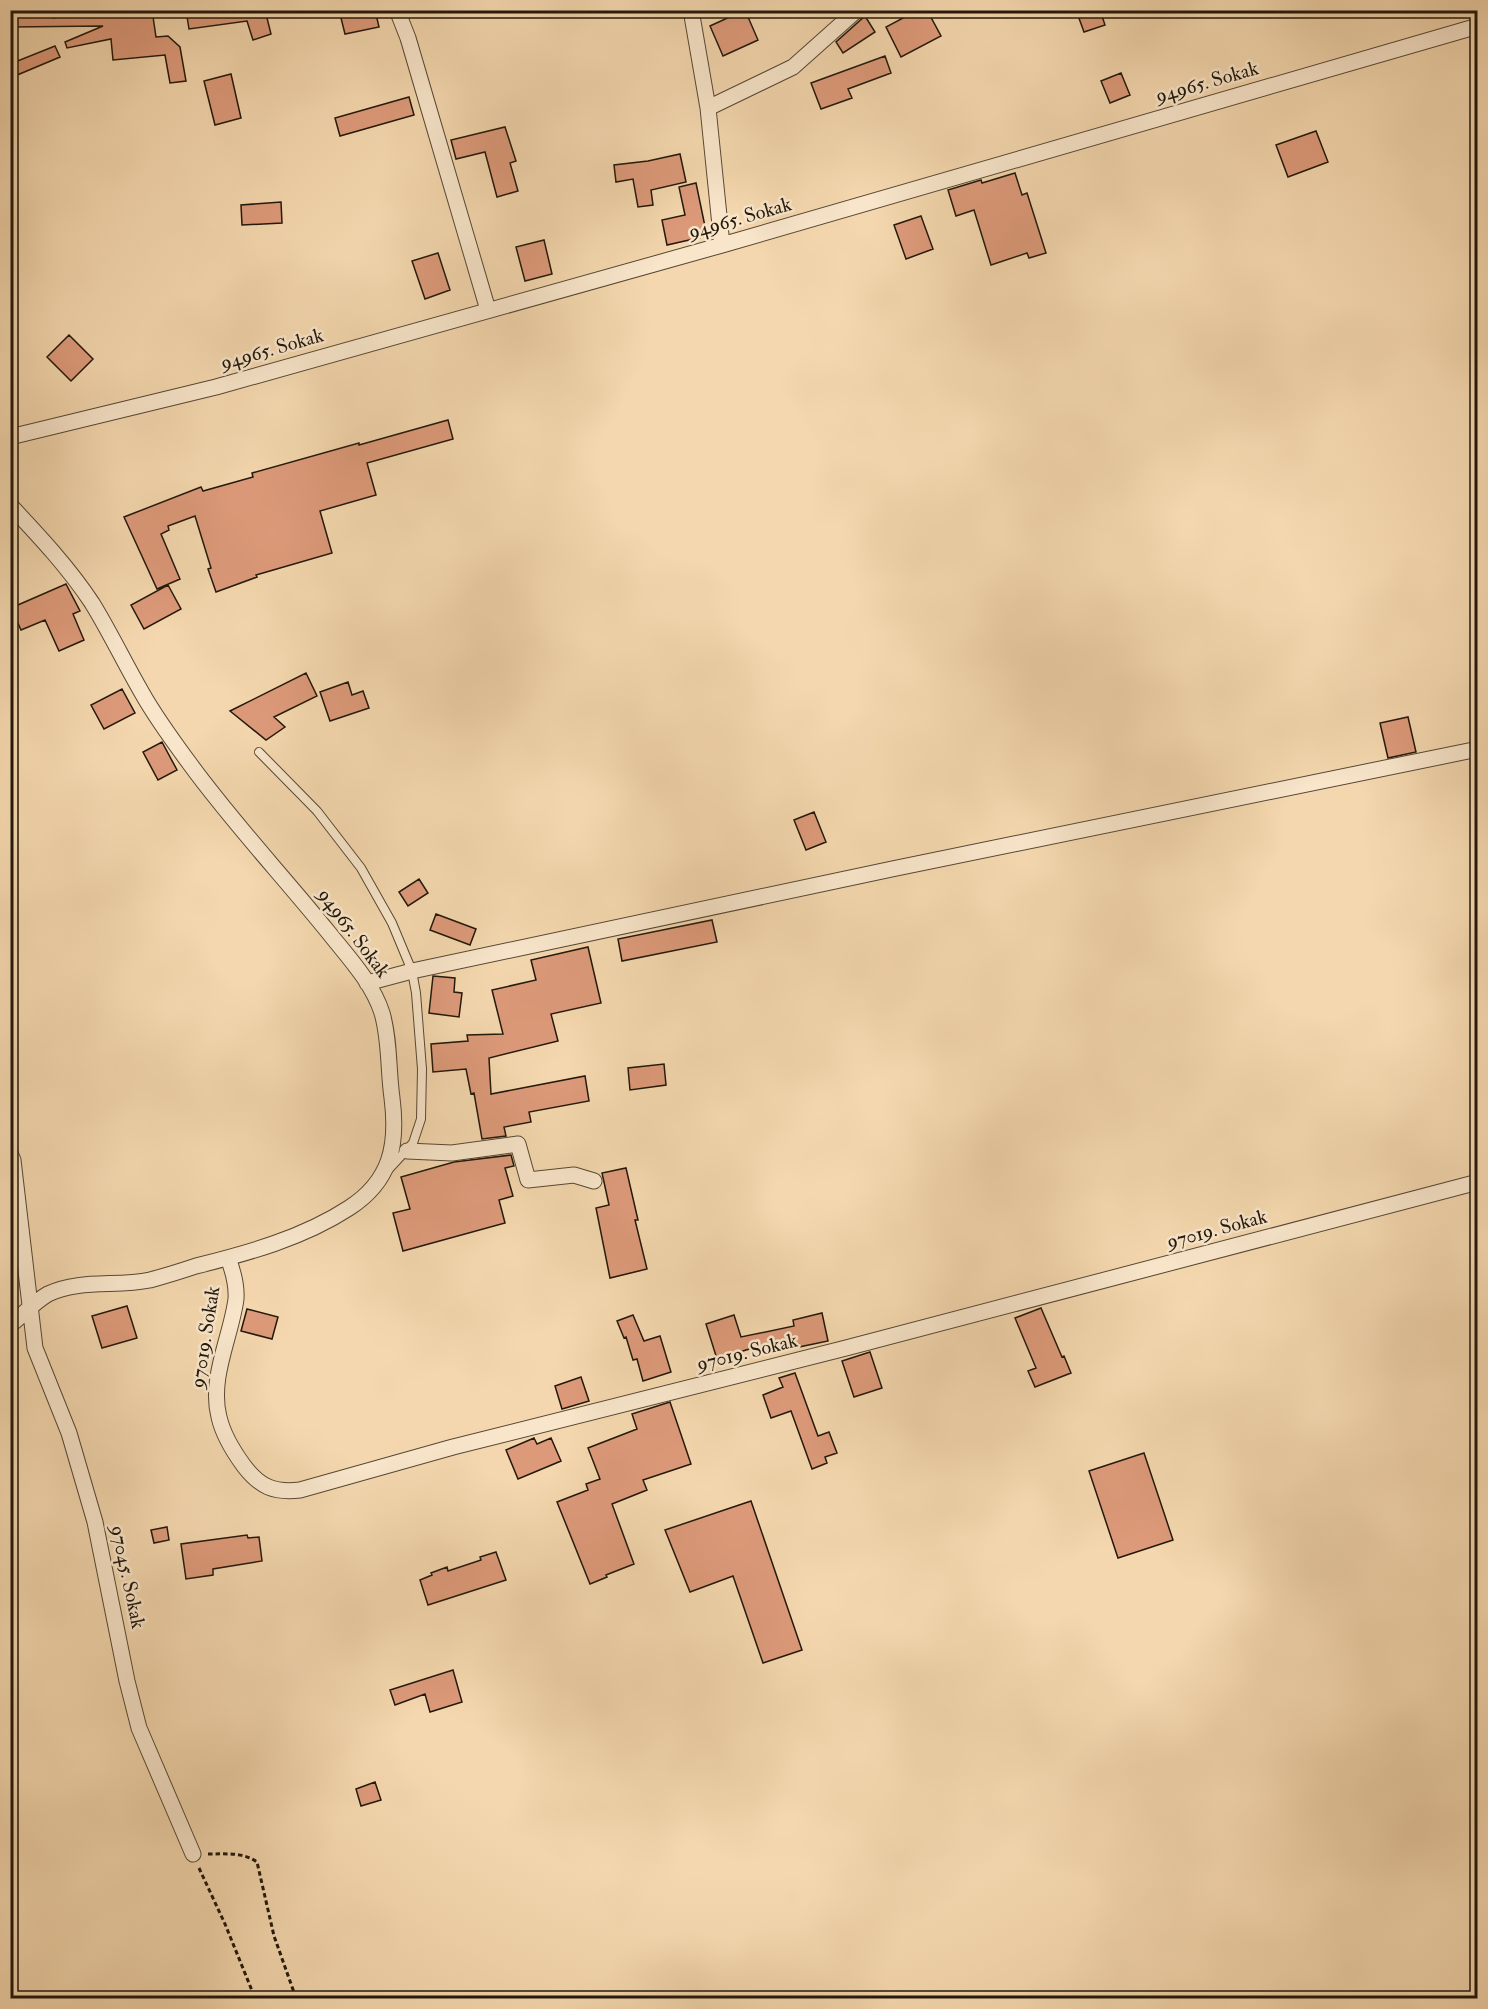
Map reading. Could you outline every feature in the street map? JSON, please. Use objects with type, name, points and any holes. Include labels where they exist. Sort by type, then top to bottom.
[{"type":"street","points":[[397,10],[408,38],[488,310]]},
{"type":"street","points":[[691,10],[708,108],[722,245]]},
{"type":"street","points":[[708,108],[794,67],[857,10]]},
{"type":"street","name":"94965. Sokak","points":[[10,436],[216,387],[722,245],[1478,26]]},
{"type":"street","name":"94965. Sokak","points":[[10,505],[91,602],[143,696],[190,765],[293,888],[367,983],[382,1015],[394,1112],[394,1139],[390,1160],[381,1178],[370,1192],[325,1223],[228,1258],[152,1279],[124,1284],[85,1284],[62,1289],[47,1295],[10,1325]]},
{"type":"street","points":[[367,983],[412,971],[892,868],[1478,749]]},
{"type":"street","points":[[407,1151],[452,1153],[518,1144],[528,1180],[574,1175],[594,1181]]},
{"type":"street","name":"97045. Sokak","points":[[10,1153],[13,1160],[32,1306],[35,1348],[69,1433],[95,1522],[139,1728],[193,1854]]},
{"type":"street","name":"97019. Sokak","points":[[228,1258],[235,1279],[236,1297],[220,1364],[216,1392],[218,1416],[227,1440],[254,1479],[268,1487],[284,1491],[300,1490],[442,1449],[835,1351],[1478,1182]]},
{"type":"lane","points":[[259,752],[317,811],[362,868],[392,923],[412,971],[422,1069],[422,1106],[417,1133],[407,1151],[381,1178]]},
{"type":"path","points":[[255,1998],[193,1854],[238,1855],[249,1857],[257,1862],[274,1936],[296,1998]]},
{"type":"building","points":[[112,10],[152,10],[156,37],[168,36],[180,47],[186,81],[170,83],[165,55],[113,60],[111,39],[67,48],[65,42],[103,26],[10,27],[10,12],[53,12],[53,18],[89,11],[89,14]]},
{"type":"building","points":[[186,10],[265,10],[271,34],[253,40],[247,21],[189,29]]},
{"type":"building","points":[[339,10],[375,10],[379,27],[345,34]]},
{"type":"building","points":[[745,10],[758,40],[723,56],[710,26]]},
{"type":"building","points":[[918,10],[927,10],[941,36],[901,57],[886,27]]},
{"type":"building","points":[[1076,10],[1100,10],[1105,25],[1084,32]]},
{"type":"building","points":[[865,16],[875,32],[843,53],[836,42]]},
{"type":"building","points":[[55,46],[60,57],[10,78],[10,64]]},
{"type":"building","points":[[885,56],[891,73],[848,89],[852,98],[821,109],[811,83]]},
{"type":"building","points":[[1121,73],[1130,95],[1110,103],[1101,81]]},
{"type":"building","points":[[231,74],[241,118],[215,125],[204,81]]},
{"type":"building","points":[[409,97],[414,115],[340,136],[335,118]]},
{"type":"building","points":[[505,127],[516,161],[510,163],[518,191],[497,197],[485,152],[456,159],[451,140]]},
{"type":"building","points":[[1316,131],[1328,162],[1288,177],[1276,145]]},
{"type":"building","points":[[680,154],[686,182],[651,190],[653,205],[638,207],[633,179],[616,182],[614,165]]},
{"type":"building","points":[[1015,173],[1022,195],[1027,193],[1046,253],[1029,258],[1027,253],[991,265],[974,210],[956,216],[948,190]]},
{"type":"building","points":[[696,183],[707,236],[667,245],[662,220],[685,215],[679,187]]},
{"type":"building","points":[[281,202],[282,223],[242,225],[241,205]]},
{"type":"building","points":[[921,216],[933,249],[906,259],[894,225]]},
{"type":"building","points":[[544,240],[552,274],[525,281],[516,247]]},
{"type":"building","points":[[438,253],[450,290],[425,299],[412,261]]},
{"type":"building","points":[[69,335],[93,359],[71,381],[47,357]]},
{"type":"building","points":[[448,420],[453,439],[367,463],[376,495],[320,511],[332,553],[256,575],[257,577],[216,592],[195,516],[168,526],[169,530],[161,534],[180,579],[157,589],[124,517],[201,487],[203,491],[253,477],[252,473]]},
{"type":"building","points":[[66,584],[80,611],[73,614],[84,640],[59,651],[45,620],[21,630],[11,608]]},
{"type":"building","points":[[168,585],[181,609],[144,629],[131,605]]},
{"type":"building","points":[[306,673],[317,696],[274,717],[285,727],[266,740],[230,711]]},
{"type":"building","points":[[348,682],[352,695],[363,691],[369,708],[330,721],[320,692]]},
{"type":"building","points":[[122,689],[135,713],[104,729],[91,705]]},
{"type":"building","points":[[1408,717],[1416,752],[1388,758],[1380,723]]},
{"type":"building","points":[[162,742],[177,770],[158,780],[143,752]]},
{"type":"building","points":[[814,812],[826,842],[806,850],[794,820]]},
{"type":"building","points":[[419,879],[428,893],[408,906],[399,892]]},
{"type":"building","points":[[436,914],[476,929],[470,945],[430,930]]},
{"type":"building","points":[[712,920],[717,942],[622,961],[618,939]]},
{"type":"building","points":[[588,947],[601,1003],[551,1014],[558,1041],[489,1058],[491,1094],[585,1076],[589,1101],[529,1112],[531,1122],[504,1127],[506,1136],[482,1139],[474,1093],[471,1094],[466,1069],[433,1072],[431,1044],[468,1041],[467,1035],[503,1034],[492,990],[536,980],[531,960]]},
{"type":"building","points":[[433,976],[455,978],[454,992],[462,993],[459,1017],[429,1013]]},
{"type":"building","points":[[664,1064],[666,1085],[630,1090],[628,1068]]},
{"type":"building","points":[[511,1155],[514,1166],[505,1168],[513,1196],[499,1200],[505,1223],[403,1251],[393,1213],[410,1209],[401,1177],[454,1162]]},
{"type":"building","points":[[626,1168],[647,1269],[610,1278],[596,1208],[609,1205],[602,1173]]},
{"type":"building","points":[[127,1306],[137,1338],[102,1348],[92,1316]]},
{"type":"building","points":[[1041,1308],[1071,1373],[1035,1387],[1028,1371],[1036,1368],[1015,1318]]},
{"type":"building","points":[[247,1309],[278,1317],[272,1339],[241,1331]]},
{"type":"building","points":[[822,1313],[828,1341],[760,1352],[759,1346],[717,1359],[706,1324],[734,1315],[741,1337],[794,1326],[793,1320]]},
{"type":"building","points":[[633,1315],[644,1341],[660,1336],[671,1372],[643,1381],[637,1359],[633,1360],[626,1337],[624,1338],[617,1321]]},
{"type":"building","points":[[870,1352],[882,1388],[854,1397],[842,1361]]},
{"type":"building","points":[[795,1373],[818,1436],[829,1432],[837,1453],[825,1457],[827,1463],[812,1469],[791,1411],[771,1418],[763,1395],[783,1387],[779,1378]]},
{"type":"building","points":[[581,1377],[589,1401],[562,1409],[555,1386]]},
{"type":"building","points":[[670,1402],[691,1464],[643,1480],[647,1490],[612,1504],[634,1564],[590,1584],[557,1502],[588,1490],[586,1484],[600,1479],[588,1448],[637,1429],[632,1414]]},
{"type":"building","points":[[534,1438],[537,1444],[551,1438],[561,1461],[518,1479],[506,1450]]},
{"type":"building","points":[[1144,1453],[1173,1540],[1118,1558],[1089,1471]]},
{"type":"building","points":[[751,1501],[802,1650],[763,1663],[733,1576],[690,1592],[665,1530]]},
{"type":"building","points":[[167,1527],[169,1540],[154,1543],[151,1530]]},
{"type":"building","points":[[247,1535],[248,1538],[259,1537],[262,1561],[213,1569],[213,1575],[186,1579],[181,1544]]},
{"type":"building","points":[[496,1552],[506,1580],[428,1605],[420,1580],[447,1567],[448,1571],[481,1560],[480,1557]]},
{"type":"building","points":[[453,1670],[462,1702],[430,1712],[425,1694],[395,1705],[390,1690]]},
{"type":"building","points":[[375,1782],[381,1800],[361,1806],[356,1789]]}]
